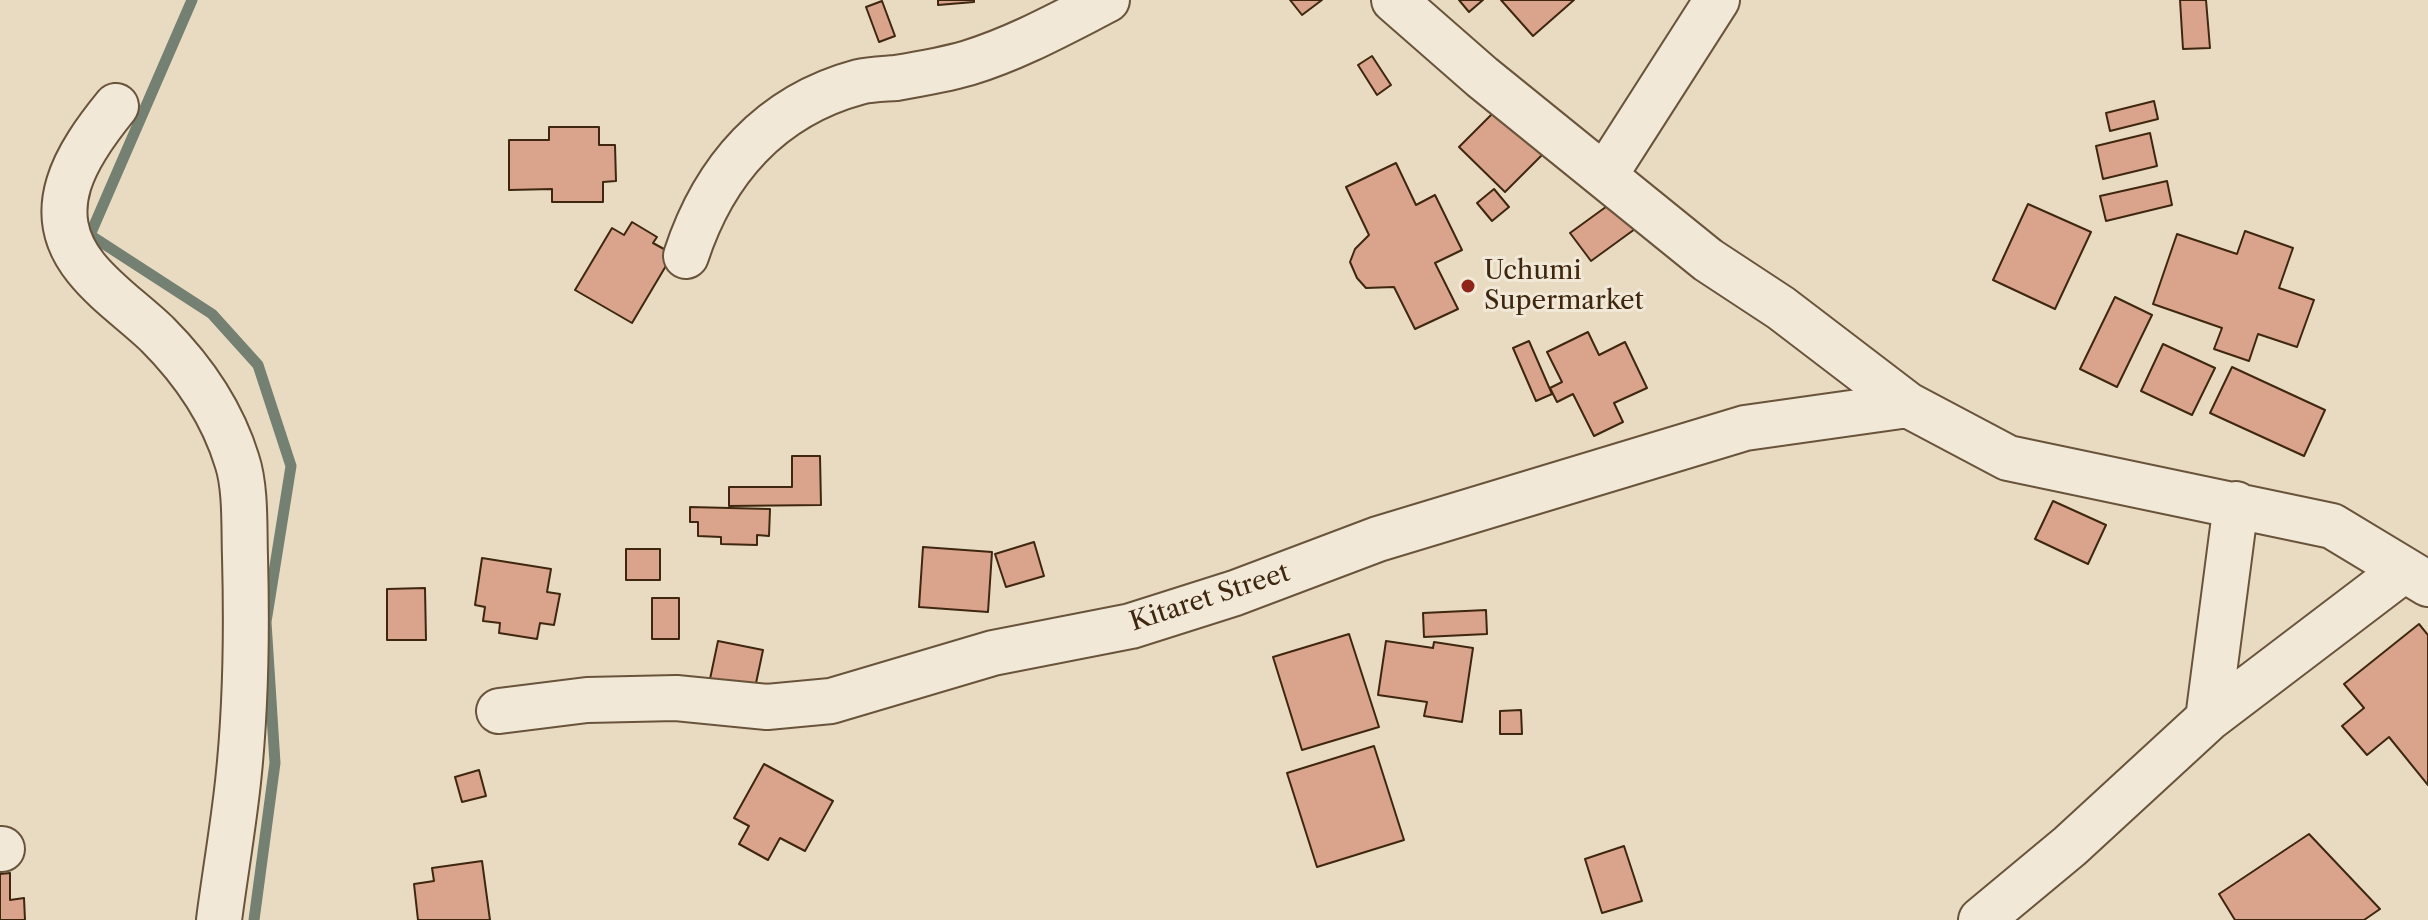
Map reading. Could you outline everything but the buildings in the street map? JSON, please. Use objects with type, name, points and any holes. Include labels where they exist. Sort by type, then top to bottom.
[{"type":"street","points":[[686,256],[694,232],[722,178],[742,153],[778,120],[808,100],[861,82],[933,72],[970,62],[1023,44],[1107,0]]},
{"type":"street","points":[[1394,0],[1482,77],[1708,260],[1781,308],[1908,405],[2008,458],[2332,526],[2416,577],[2208,719],[2070,846],[1981,920]]},
{"type":"street","points":[[1605,175],[1717,0]]},
{"type":"street","points":[[116,106],[95,131],[73,169],[65,192],[65,225],[71,247],[87,270],[159,337],[210,397],[238,463],[244,519],[247,611],[238,780],[219,920]]},
{"type":"street","name":"Kitaret Street","points":[[499,711],[587,700],[676,698],[767,707],[831,701],[993,653],[1131,626],[1235,593],[1378,539],[1745,428],[1908,405]]},
{"type":"street","points":[[2208,719],[2236,504]]},
{"type":"waterway","points":[[192,0],[90,235],[212,314],[258,365],[291,466],[266,622],[275,763],[254,920]]},
{"type":"place","name":"Uchumi Supermarket","points":[[1468,286]]}]
